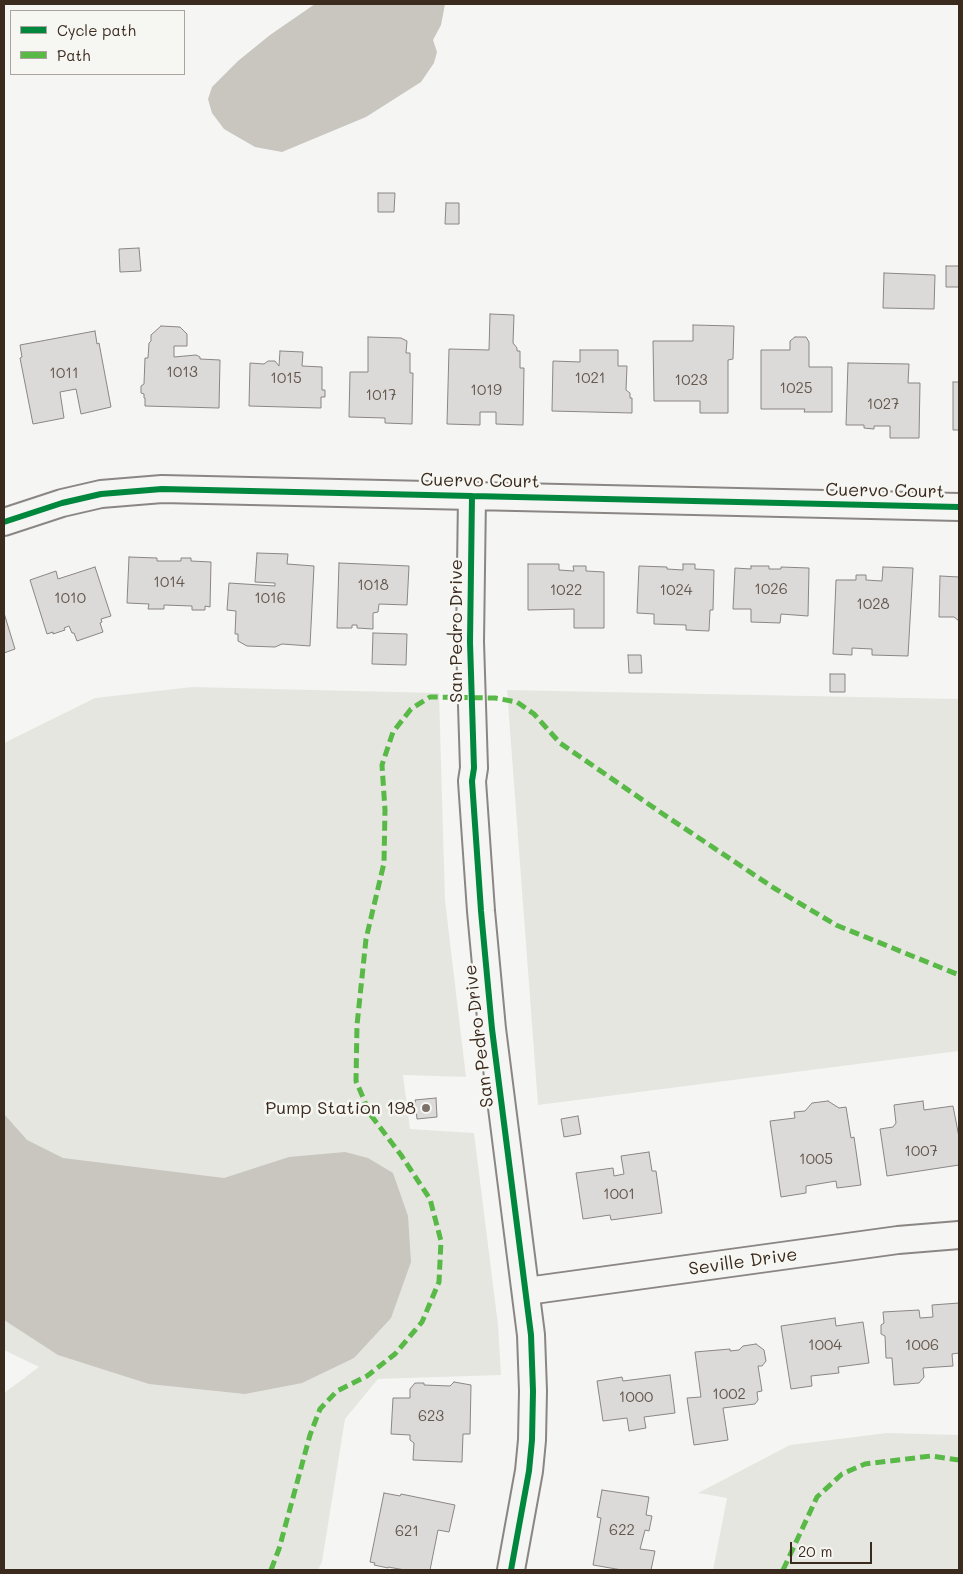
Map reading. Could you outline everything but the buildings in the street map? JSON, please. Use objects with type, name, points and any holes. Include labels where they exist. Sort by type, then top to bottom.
[{"type":"street","name":"Cuervo Court","points":[[4,522],[62,503],[101,494],[162,489],[959,507]]},
{"type":"street","name":"San Pedro Drive","points":[[472,496],[470,642],[474,768],[472,781],[481,911],[492,1029],[532,1345],[532,1440],[529,1471],[511,1570]]},
{"type":"street","name":"Seville Drive","points":[[526,1291],[898,1240],[959,1235]]},
{"type":"shaded area","points":[[315,4],[445,4],[441,25],[433,40],[437,52],[434,63],[421,82],[366,117],[282,152],[255,147],[224,129],[212,113],[208,99],[212,87],[238,61],[270,35]]},
{"type":"shaded area","points":[[192,687],[439,693],[445,900],[466,1077],[403,1075],[410,1129],[474,1133],[498,1325],[501,1375],[378,1379],[345,1419],[322,1562],[318,1570],[4,1570],[4,1393],[39,1367],[4,1350],[4,743],[95,698]]},
{"type":"shaded area","points":[[507,690],[959,699],[959,1051],[538,1105]]},
{"type":"shaded area","points":[[4,1114],[27,1140],[63,1158],[224,1178],[289,1157],[345,1152],[368,1158],[393,1173],[408,1216],[411,1262],[391,1318],[354,1358],[302,1383],[245,1394],[149,1384],[58,1355],[4,1320]]},
{"type":"shaded area","points":[[887,1433],[959,1435],[959,1570],[713,1570],[727,1498],[698,1493],[790,1445]]},
{"type":"marked path","points":[[271,1570],[279,1549],[310,1435],[320,1409],[337,1391],[367,1376],[395,1354],[422,1322],[439,1282],[441,1241],[430,1199],[401,1155],[370,1114],[356,1081],[357,1025],[366,939],[384,863],[385,810],[382,765],[393,732],[411,709],[430,697],[495,698],[517,702],[534,714],[560,743],[774,888],[836,925],[959,975]]},
{"type":"marked path","points":[[783,1570],[817,1497],[842,1474],[865,1464],[931,1456],[959,1460]]},
{"type":"cycle path","points":[[4,522],[62,503],[101,494],[162,489],[959,507]]},
{"type":"cycle path","points":[[472,496],[470,642],[474,768],[472,781],[481,911],[492,1029],[531,1335],[532,1440],[529,1471],[511,1570]]},
{"type":"place","name":"Pump Station 198","points":[[426,1108]]}]
